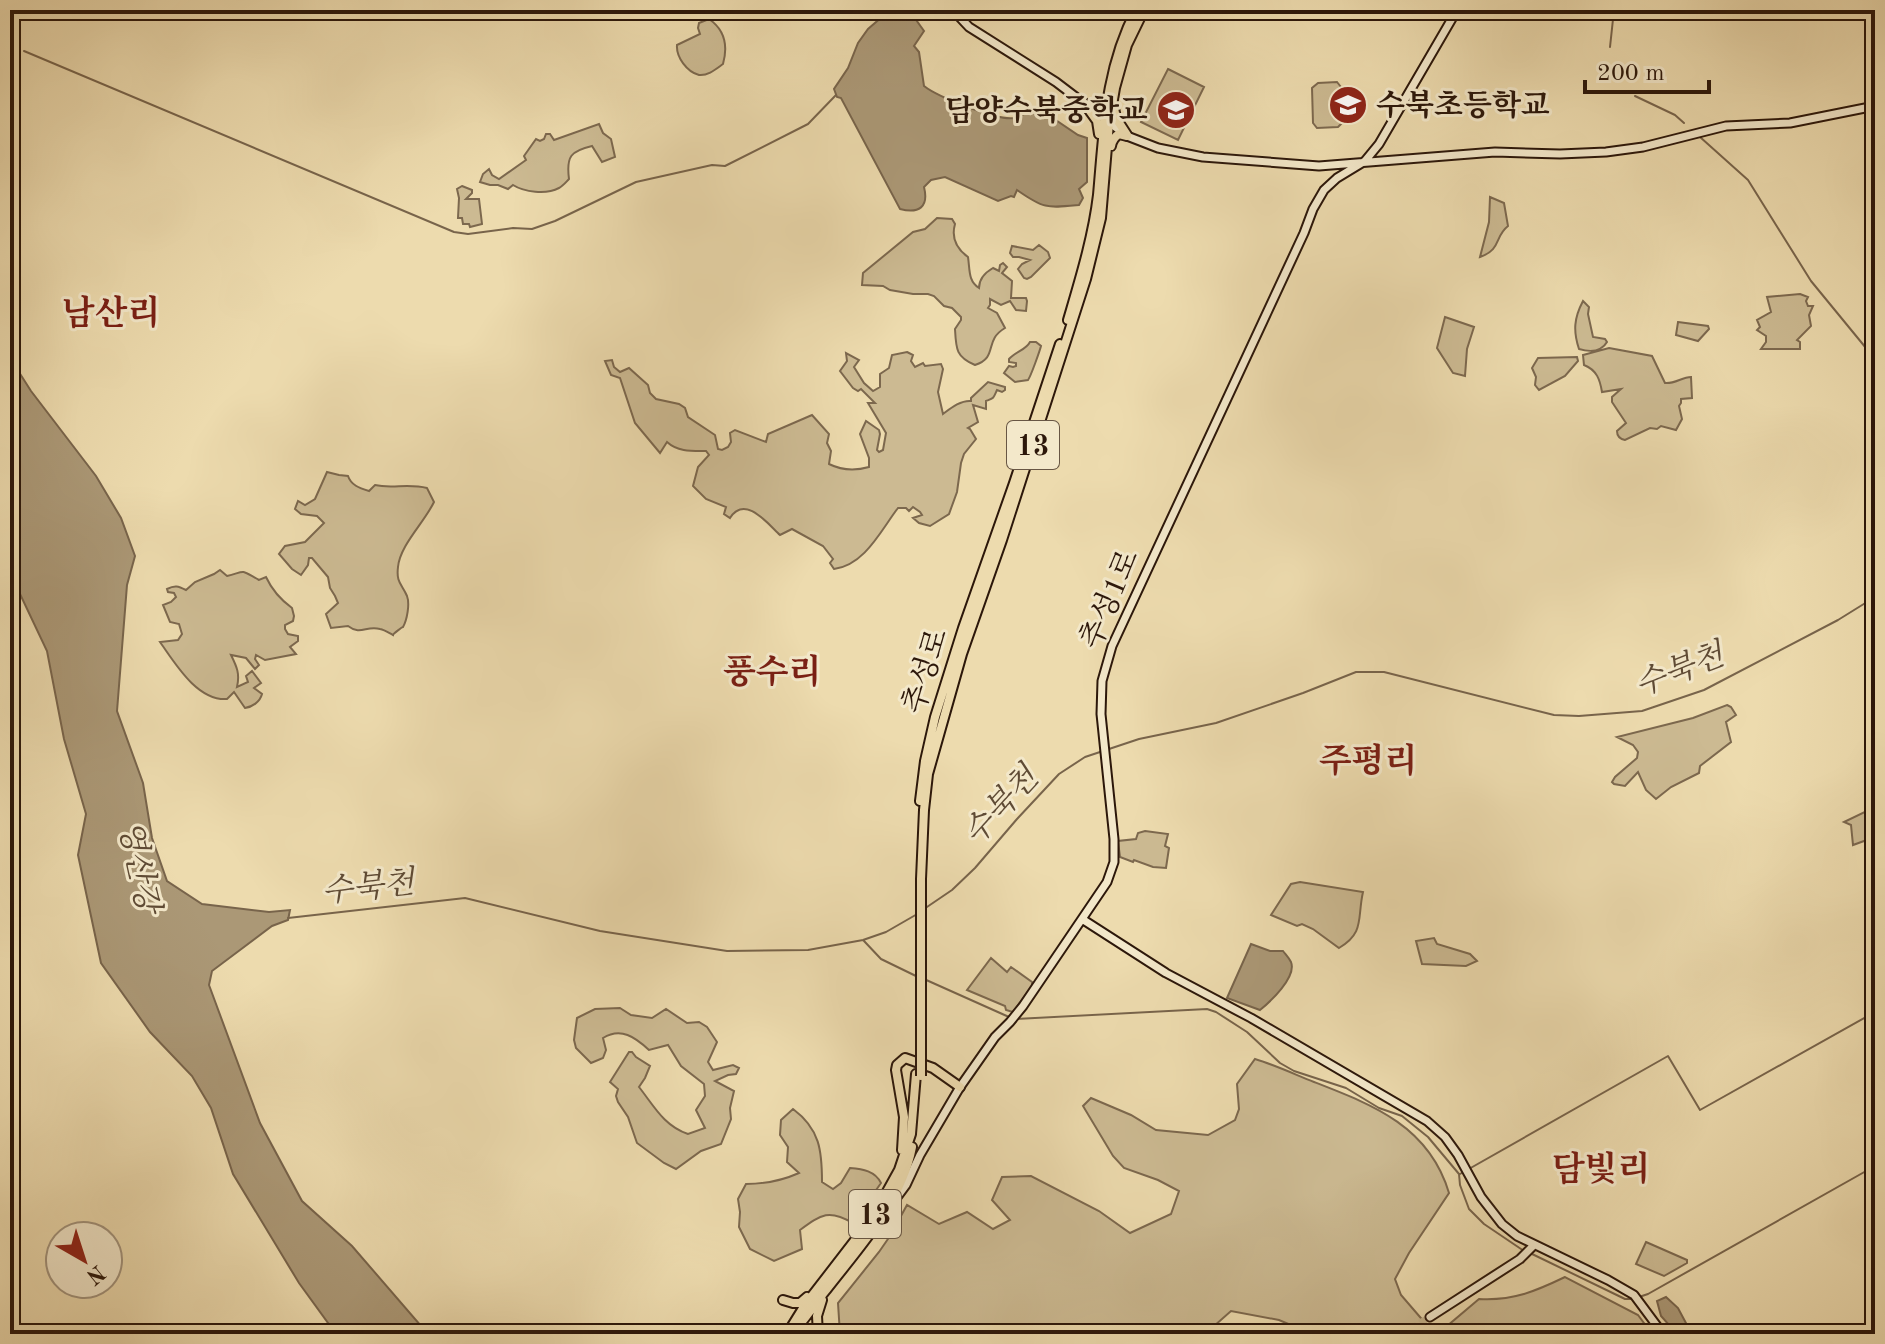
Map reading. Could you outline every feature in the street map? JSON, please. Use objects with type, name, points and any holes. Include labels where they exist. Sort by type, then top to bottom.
[{"type":"main road","name":"추성로","points":[[790,1334],[873,1217],[899,1170],[911,1134],[919,1050],[921,785],[935,717],[1086,259],[1118,48],[1136,10]]},
{"type":"main road","name":"추성로","points":[[919,879],[928,774],[962,654],[1086,279],[1101,218],[1106,122],[1127,45],[1144,10]]},
{"type":"main road","points":[[1084,103],[1096,107],[1103,100],[1118,48]]},
{"type":"main road","points":[[1113,98],[1116,118],[1127,136]]},
{"type":"main road","points":[[1084,103],[1097,121],[1099,131],[1097,202]]},
{"type":"main road","points":[[1101,218],[1112,140],[1119,134],[1127,136]]},
{"type":"main road","points":[[899,1170],[904,1117],[896,1076],[897,1065],[905,1058],[923,1064],[960,1087]]},
{"type":"main road","name":"추성로","points":[[790,1334],[805,1305],[865,1242],[894,1194],[911,1154],[920,1104],[918,1075]]},
{"type":"main road","points":[[783,1300],[800,1303],[822,1290]]},
{"type":"main road","points":[[818,1334],[822,1290]]},
{"type":"main road","points":[[790,1319],[790,1334]]},
{"type":"street","points":[[953,10],[969,27],[1050,78],[1127,136],[1158,148],[1203,157],[1326,166],[1495,152],[1606,152],[1643,147],[1726,126],[1784,123],[1875,106]]},
{"type":"street","name":"추성1로","points":[[881,1219],[906,1185],[960,1087],[995,1037],[1015,1016],[1107,882],[1114,862],[1114,839],[1101,732],[1102,681],[1112,646],[1313,209],[1329,185],[1365,161],[1379,144],[1457,10]]},
{"type":"street","points":[[1326,166],[1331,174],[1329,185]]},
{"type":"street","points":[[1082,919],[1166,973],[1251,1018],[1427,1121],[1445,1137],[1481,1197],[1502,1224],[1533,1247],[1608,1280],[1637,1299],[1663,1334]]},
{"type":"street","points":[[1430,1317],[1520,1259],[1533,1247]]},
{"type":"street","points":[[800,1324],[807,1334]]},
{"type":"shaded area","points":[[709,19],[722,33],[725,45],[723,64],[699,75],[683,63],[677,45],[700,34],[699,23]]},
{"type":"shaded area","points":[[1168,69],[1204,87],[1178,140],[1141,122]]},
{"type":"shaded area","points":[[1337,82],[1341,87],[1342,123],[1338,127],[1317,128],[1313,123],[1312,88],[1318,83]]},
{"type":"shaded area","points":[[599,124],[603,133],[611,139],[615,157],[602,162],[592,146],[579,150],[569,160],[569,179],[559,188],[535,192],[513,185],[508,189],[480,182],[489,169],[499,179],[526,160],[524,156],[536,139],[544,139],[546,134],[554,140]]},
{"type":"shaded area","points":[[462,186],[472,190],[466,199],[479,199],[482,224],[470,227],[458,218],[457,189]]},
{"type":"shaded area","points":[[1490,197],[1504,203],[1508,226],[1495,247],[1480,257],[1489,222]]},
{"type":"shaded area","points":[[937,218],[952,219],[955,224],[956,243],[968,257],[970,275],[975,285],[979,288],[985,274],[993,268],[999,271],[1003,263],[1007,267],[1002,273],[1012,281],[1011,298],[1026,298],[1027,301],[1026,311],[1016,310],[1010,301],[1001,305],[990,299],[988,308],[997,313],[1005,328],[994,338],[987,358],[975,365],[958,352],[955,329],[961,317],[952,308],[928,294],[862,285],[863,273],[913,232],[925,229]]},
{"type":"shaded area","points":[[1039,245],[1050,258],[1031,277],[1024,278],[1018,269],[1030,260],[1013,257],[1010,253],[1012,246],[1033,250]]},
{"type":"shaded area","points":[[1800,294],[1808,297],[1808,306],[1813,306],[1809,315],[1811,326],[1797,340],[1800,349],[1761,349],[1766,336],[1757,330],[1760,327],[1757,320],[1771,312],[1767,297]]},
{"type":"shaded area","points":[[1583,301],[1589,307],[1593,337],[1607,342],[1591,351],[1579,349],[1576,336],[1575,325]]},
{"type":"shaded area","points":[[1445,317],[1474,327],[1467,349],[1465,376],[1453,373],[1437,348]]},
{"type":"shaded area","points":[[1678,322],[1708,326],[1709,329],[1698,341],[1676,335]]},
{"type":"shaded area","points":[[1030,342],[1041,346],[1035,363],[1028,380],[1015,382],[1004,373],[1009,366],[1016,366],[1009,359]]},
{"type":"shaded area","points":[[1609,348],[1652,356],[1665,383],[1691,377],[1692,398],[1681,399],[1682,419],[1676,430],[1661,426],[1625,440],[1619,437],[1617,431],[1626,423],[1612,397],[1621,389],[1602,392],[1597,376],[1584,365],[1583,355]]},
{"type":"shaded area","points":[[907,352],[913,355],[911,361],[915,367],[923,363],[925,366],[941,364],[943,369],[938,392],[943,414],[960,403],[971,401],[988,382],[1005,387],[1005,390],[997,390],[993,398],[986,401],[986,409],[973,405],[978,422],[968,428],[976,439],[964,454],[957,492],[949,514],[930,526],[913,518],[922,515],[913,507],[909,511],[898,508],[863,554],[855,561],[834,569],[830,563],[833,559],[823,546],[792,529],[780,535],[763,518],[749,510],[736,511],[730,518],[724,514],[726,507],[706,499],[693,486],[698,467],[709,455],[706,451],[680,449],[667,442],[660,453],[635,423],[620,378],[611,375],[605,361],[612,360],[620,372],[629,368],[648,385],[656,399],[685,408],[688,417],[715,435],[718,449],[728,447],[730,433],[735,430],[766,442],[768,434],[812,415],[829,434],[829,464],[854,470],[869,467],[860,434],[866,421],[879,430],[879,452],[883,450],[886,433],[868,403],[875,403],[861,389],[853,388],[840,371],[847,361],[846,353],[859,360],[854,367],[873,391],[880,387],[880,374],[889,368],[892,355]]},
{"type":"shaded area","points":[[1577,357],[1578,361],[1565,376],[1539,390],[1535,385],[1532,368],[1538,358]]},
{"type":"shaded area","points":[[327,472],[348,476],[356,486],[369,491],[375,485],[427,488],[434,502],[400,559],[398,577],[407,596],[408,607],[403,627],[393,635],[375,628],[331,628],[326,614],[338,603],[328,577],[312,558],[309,558],[301,575],[279,554],[285,546],[305,542],[324,523],[317,516],[301,514],[295,509],[298,501],[305,505],[315,499]]},
{"type":"shaded area","points":[[220,570],[227,576],[243,572],[259,580],[266,577],[277,594],[292,608],[293,621],[285,625],[285,629],[288,634],[298,636],[298,641],[290,647],[296,654],[265,660],[256,655],[259,665],[255,669],[246,658],[231,655],[237,671],[237,687],[248,682],[246,676],[252,671],[261,683],[254,688],[262,694],[259,699],[245,708],[234,692],[227,699],[206,694],[180,670],[160,642],[178,640],[182,634],[179,624],[170,622],[163,605],[176,597],[167,589],[176,586],[186,590]]},
{"type":"shaded area","points":[[1727,705],[1736,715],[1726,722],[1731,742],[1700,766],[1699,773],[1671,787],[1656,799],[1646,790],[1638,772],[1625,786],[1612,782],[1637,758],[1638,752],[1633,745],[1617,737],[1693,718]]},
{"type":"shaded area","points":[[1875,807],[1875,837],[1853,845],[1851,825],[1844,822]]},
{"type":"shaded area","points":[[1138,833],[1168,834],[1166,868],[1120,857],[1118,841],[1136,839]]},
{"type":"shaded area","points":[[1300,882],[1363,892],[1356,931],[1339,948],[1313,929],[1271,915],[1291,884]]},
{"type":"shaded area","points":[[1434,938],[1437,944],[1470,954],[1477,961],[1466,966],[1422,964],[1416,941]]},
{"type":"shaded area","points":[[991,958],[1007,972],[1011,967],[1032,982],[1013,1012],[967,990]]},
{"type":"shaded area","points":[[620,1008],[631,1015],[652,1018],[666,1009],[687,1023],[699,1022],[707,1027],[717,1042],[708,1062],[713,1070],[733,1065],[739,1068],[736,1074],[715,1081],[734,1091],[731,1119],[721,1144],[701,1151],[676,1169],[637,1143],[628,1117],[618,1102],[618,1089],[610,1082],[629,1052],[632,1052],[650,1066],[639,1087],[666,1121],[688,1134],[705,1128],[696,1110],[705,1096],[704,1084],[681,1066],[668,1045],[649,1050],[628,1035],[616,1033],[603,1038],[606,1050],[603,1058],[591,1063],[576,1048],[577,1018],[595,1009]]},
{"type":"shaded area","points":[[1255,1059],[1377,1110],[1413,1134],[1428,1151],[1449,1193],[1395,1279],[1401,1295],[1432,1331],[1447,1326],[1479,1299],[1524,1294],[1565,1277],[1638,1315],[1652,1334],[1402,1334],[1398,1328],[1386,1334],[1312,1334],[1279,1320],[1231,1311],[1205,1334],[840,1334],[838,1303],[879,1252],[907,1205],[939,1224],[967,1212],[993,1229],[1010,1220],[992,1200],[1002,1177],[1031,1176],[1099,1211],[1130,1233],[1171,1214],[1179,1191],[1124,1168],[1113,1156],[1083,1106],[1091,1098],[1131,1115],[1156,1130],[1208,1135],[1235,1120],[1239,1109],[1237,1084]]},
{"type":"shaded area","points":[[793,1109],[809,1124],[818,1141],[822,1182],[833,1189],[841,1183],[850,1168],[868,1171],[881,1183],[853,1223],[838,1216],[820,1217],[800,1230],[802,1249],[774,1261],[750,1249],[739,1227],[738,1199],[746,1184],[773,1182],[799,1173],[787,1162],[788,1147],[780,1135],[781,1120]]},
{"type":"shaded area","points":[[1646,1242],[1687,1260],[1687,1263],[1664,1276],[1636,1264]]},
{"type":"water","points":[[890,10],[909,10],[924,31],[914,46],[919,52],[924,86],[995,116],[1014,118],[1038,108],[1087,138],[1087,182],[1079,189],[1083,198],[1079,205],[1046,206],[1017,190],[1014,197],[998,201],[945,177],[931,180],[924,187],[924,204],[917,210],[900,209],[834,89],[848,68],[858,43],[868,29]]},
{"type":"water","name":"영산강","points":[[10,358],[31,391],[96,476],[121,518],[135,556],[127,585],[117,711],[143,783],[152,838],[167,881],[202,904],[269,912],[290,910],[288,920],[272,926],[212,971],[209,985],[260,1123],[302,1201],[352,1246],[428,1334],[339,1334],[331,1327],[299,1283],[233,1174],[211,1108],[192,1076],[150,1032],[101,963],[78,855],[86,814],[64,739],[47,651],[11,575]]},
{"type":"water","points":[[1251,944],[1270,951],[1283,951],[1292,968],[1286,982],[1260,1010],[1227,998]]},
{"type":"water","points":[[1666,1297],[1678,1308],[1687,1325],[1682,1333],[1677,1334],[1661,1316],[1657,1301]]},
{"type":"waterway","points":[[1610,47],[1614,10]]},
{"type":"waterway","points":[[10,34],[11,40]]},
{"type":"waterway","points":[[24,51],[454,232],[468,234],[513,228],[532,229],[636,182],[712,165],[725,166],[808,124],[836,95]]},
{"type":"waterway","points":[[1635,96],[1675,115],[1684,123]]},
{"type":"waterway","points":[[1700,137],[1748,180],[1811,281],[1875,359]]},
{"type":"waterway","name":"수북천","points":[[1109,749],[1139,739],[1216,723],[1356,672],[1384,672],[1554,715],[1642,711],[1704,690],[1838,620],[1875,597]]},
{"type":"waterway","name":"수북천","points":[[924,909],[952,890],[975,868],[1059,774],[1085,757],[1103,751]]},
{"type":"waterway","name":"수북천","points":[[288,918],[465,898],[600,931],[727,951],[808,950],[863,940],[886,932],[919,913]]},
{"type":"waterway","points":[[864,941],[881,959],[918,977]]},
{"type":"waterway","points":[[924,979],[1009,1017]]},
{"type":"waterway","points":[[1015,1019],[1207,1009],[1216,1012],[1247,1032],[1280,1063],[1294,1071],[1346,1088],[1379,1108],[1402,1116],[1428,1137],[1459,1174],[1469,1209],[1484,1224],[1524,1251]]},
{"type":"waterway","points":[[1460,1174],[1668,1056],[1700,1110],[1875,1012]]},
{"type":"waterway","points":[[1639,1297],[1875,1166]]},
{"type":"waterway","points":[[1530,1253],[1625,1299],[1632,1299]]},
{"type":"tunnel","points":[[1402,1334],[1430,1317]]},
{"type":"place","name":"수북초등학교","points":[[1348,105]]},
{"type":"place","name":"담양수북중학교","points":[[1176,110]]},
{"type":"district","name":"남산리","points":[[111,312]]},
{"type":"district","name":"풍수리","points":[[772,671]]},
{"type":"district","name":"주평리","points":[[1368,760]]},
{"type":"district","name":"담빛리","points":[[1601,1168]]}]
